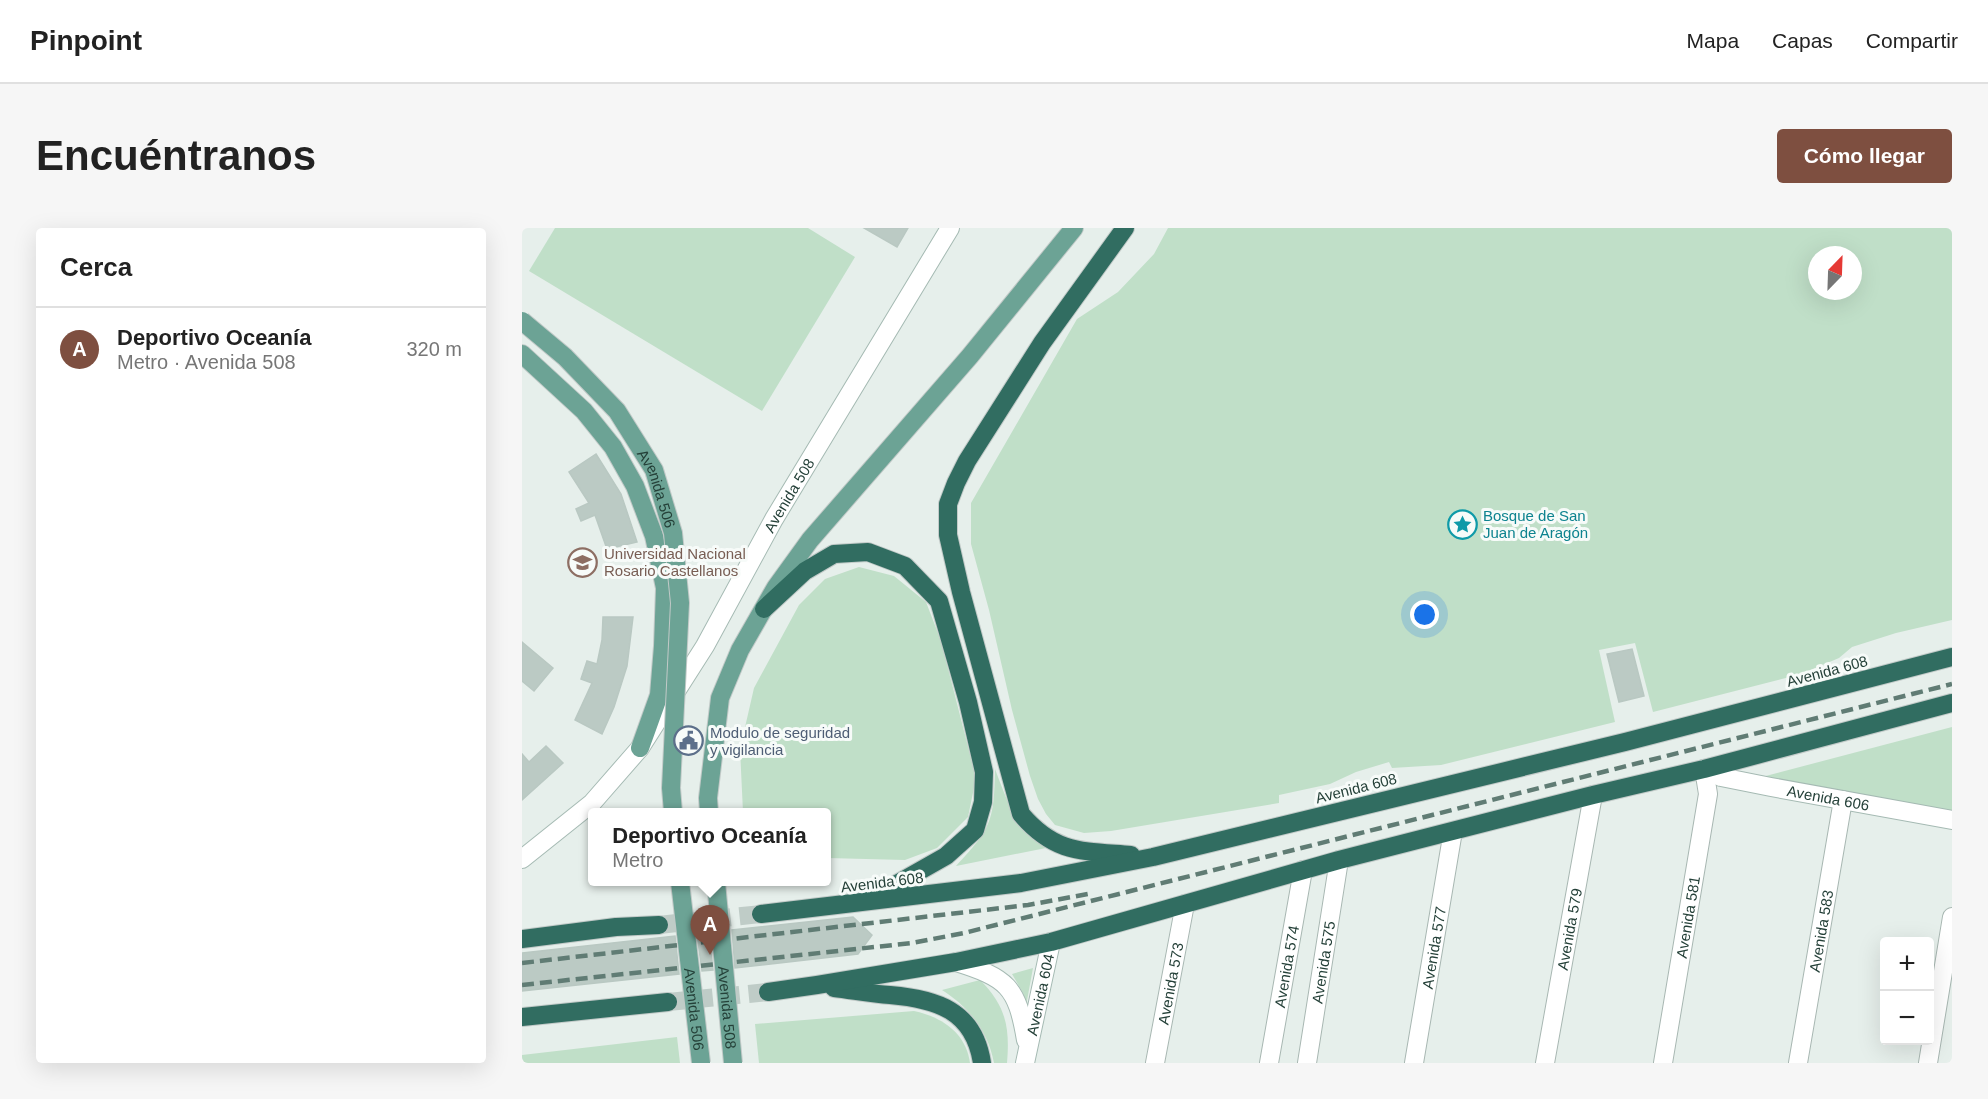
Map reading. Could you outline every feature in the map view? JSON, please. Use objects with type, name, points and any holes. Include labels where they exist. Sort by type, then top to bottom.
[{"type":"highway","points":[[1125,228],[1042,343],[967,461],[948,504],[948,535],[961,592],[1021,814],[1035,830],[1049,840],[1073,850],[1153,857]]},
{"type":"highway","points":[[764,609],[805,571],[834,554],[868,552],[904,566],[939,601],[968,702],[984,772],[983,802],[975,830],[946,856],[863,903]]},
{"type":"highway","name":"Avenida 608","points":[[761,915],[1021,883],[1153,857],[1625,742],[1952,657]]},
{"type":"highway","points":[[768,992],[956,962],[1051,942],[1339,860],[1704,769],[1952,703]]},
{"type":"highway","points":[[522,939],[616,927],[659,925]]},
{"type":"highway","points":[[817,985],[914,997],[945,1007],[962,1020],[973,1035],[981,1053],[982,1063]]},
{"type":"highway","points":[[522,1017],[668,1002]]},
{"type":"highway","points":[[522,1024],[559,1014]]},
{"type":"main road","points":[[709,808],[720,698],[740,650],[776,587],[810,540],[970,356],[1074,228]]},
{"type":"main road","name":"Avenida 506","points":[[522,321],[565,357],[617,411],[654,470],[661,491],[673,533],[680,603],[670,788],[672,808]]},
{"type":"main road","points":[[522,354],[584,411],[613,447],[635,486],[654,536],[665,588],[663,646],[659,695],[640,748]]},
{"type":"main road","name":"Avenida 506","points":[[680,886],[701,1063]]},
{"type":"main road","name":"Avenida 508","points":[[716,886],[733,1063]]},
{"type":"street","name":"Avenida 508","points":[[522,859],[592,802],[640,748],[705,646],[774,519],[950,228]]},
{"type":"street","name":"Avenida 606","points":[[1704,769],[1720,777],[1952,820]]},
{"type":"street","name":"Avenida 581","points":[[1663,1063],[1708,794],[1704,769]]},
{"type":"street","name":"Avenida 579","points":[[1545,1063],[1593,795]]},
{"type":"street","name":"Avenida 583","points":[[1798,1063],[1843,800]]},
{"type":"street","name":"Avenida 577","points":[[1414,1063],[1453,831]]},
{"type":"street","name":"Avenida 575","points":[[1307,1063],[1339,860]]},
{"type":"street","name":"Avenida 574","points":[[1269,1063],[1303,870]]},
{"type":"street","name":"Avenida 573","points":[[1155,1063],[1185,904]]},
{"type":"street","points":[[1928,1063],[1952,918]]},
{"type":"street","name":"Avenida 604","points":[[1026,1055],[1051,942]]},
{"type":"street","name":"Avenida 604","points":[[956,962],[985,971],[1000,979],[1010,989],[1022,1017],[1026,1055]]},
{"type":"green space","points":[[555,228],[808,228],[855,257],[762,411],[529,271]]},
{"type":"green space","name":"Bosque de San Juan de Aragón","points":[[1168,228],[1952,228],[1952,620],[1896,633],[1852,647],[1839,658],[1801,674],[1653,712],[1635,643],[1599,650],[1615,722],[1441,765],[1392,768],[1389,762],[1356,772],[1330,784],[1279,795],[1279,803],[1111,831],[1084,833],[1055,825],[1038,799],[1012,710],[971,544],[971,503],[1077,319],[1118,292],[1154,254]]},
{"type":"green space","points":[[859,567],[894,576],[926,602],[941,641],[976,778],[968,817],[937,848],[905,860],[831,858],[831,808],[743,808],[740,749],[754,688],[799,605],[825,579]]},
{"type":"green space","points":[[1952,727],[1952,812],[1758,778]]},
{"type":"green space","points":[[995,769],[1019,822],[1046,848],[956,866],[977,842],[989,822],[994,800]]},
{"type":"green space","points":[[1033,968],[1026,1006],[1023,993],[1012,974]]},
{"type":"green space","points":[[980,980],[1001,1008],[1007,1028],[1007,1063],[994,1063],[987,1040],[976,1021],[961,1004],[942,990]]},
{"type":"green space","points":[[914,1011],[934,1017],[951,1028],[964,1043],[970,1063],[759,1063],[755,1024]]},
{"type":"green space","points":[[677,1037],[680,1063],[522,1063],[522,1055]]},
{"type":"building","points":[[864,228],[908,228],[897,247]]},
{"type":"building","points":[[596,454],[621,494],[637,542],[607,549],[595,515],[581,521],[576,509],[589,503],[569,472]]},
{"type":"building","points":[[603,617],[633,617],[627,666],[614,707],[602,734],[575,720],[592,683],[581,679],[587,661],[597,664],[602,640]]},
{"type":"building","points":[[522,642],[553,668],[534,691],[522,681]]},
{"type":"building","points":[[1632,649],[1644,696],[1619,702],[1607,654]]},
{"type":"building","points":[[546,746],[563,763],[522,800],[522,754],[529,762]]},
{"type":"building","points":[[853,917],[872,935],[858,954],[735,968],[732,930]]},
{"type":"building","points":[[709,933],[713,970],[702,971],[697,934]]},
{"type":"building","points":[[675,936],[679,974],[522,991],[522,953]]},
{"type":"tunnel","points":[[659,925],[761,914]]},
{"type":"tunnel","points":[[668,1002],[768,992]]},
{"type":"railway","points":[[522,985],[912,943],[964,933],[1952,684]]},
{"type":"railway","points":[[522,963],[1028,905],[1088,894]]},
{"type":"place","name":"Bosque de San Juan de Aragón","points":[[1462,524]]},
{"type":"place","name":"Universidad Nacional Rosario Castellanos","points":[[583,562]]},
{"type":"place","name":"Modulo de seguridad y vigilancia","points":[[689,741]]},
{"type":"place","name":"Deportivo Oceanía","points":[[710,955]]}]
